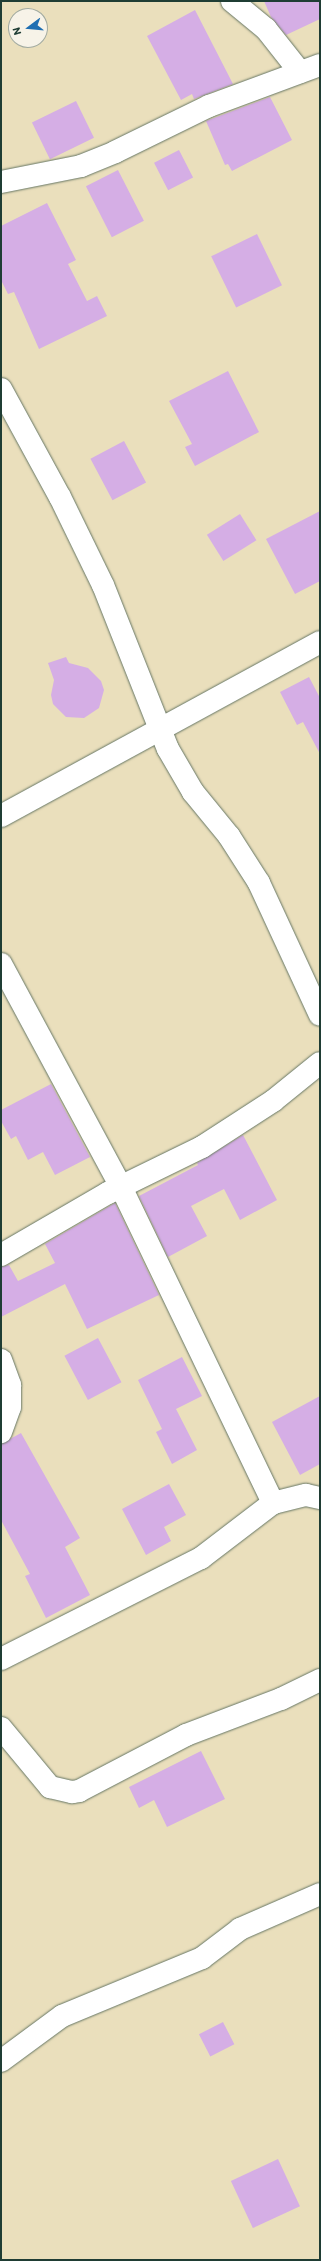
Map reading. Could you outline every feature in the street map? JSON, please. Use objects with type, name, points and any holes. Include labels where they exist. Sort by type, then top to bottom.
[{"type":"street","points":[[1,182],[81,166],[115,152],[209,106],[310,68],[232,1]]},
{"type":"street","points":[[1,389],[60,498],[103,585],[160,730],[179,770],[229,836],[259,883],[320,1016]]},
{"type":"street","points":[[1,816],[320,642]]},
{"type":"street","points":[[1,964],[121,1187],[273,1503]]},
{"type":"street","points":[[1,1255],[121,1187],[202,1146],[273,1101],[320,1063]]},
{"type":"street","points":[[1,1360],[10,1392],[10,1407],[1,1432]]},
{"type":"street","points":[[1,1659],[201,1558],[273,1503],[306,1495],[320,1498]]},
{"type":"street","points":[[1,1728],[50,1787],[72,1792],[79,1791],[186,1735],[281,1699],[320,1680]]},
{"type":"street","points":[[1,2061],[62,2016],[202,1958],[240,1929],[320,1894]]},
{"type":"building","points":[[264,1],[320,1],[320,19],[286,35],[271,17]]},
{"type":"building","points":[[195,10],[233,84],[194,99],[192,94],[181,100],[147,36]]},
{"type":"building","points":[[270,97],[292,140],[232,171],[228,164],[225,165],[206,121]]},
{"type":"building","points":[[76,101],[94,138],[50,159],[32,122]]},
{"type":"building","points":[[179,150],[193,178],[168,190],[154,163]]},
{"type":"building","points":[[118,170],[144,221],[112,237],[86,186]]},
{"type":"building","points":[[47,203],[76,260],[68,264],[87,301],[97,296],[107,316],[39,349],[14,292],[8,294],[1,280],[1,226]]},
{"type":"building","points":[[257,234],[282,285],[236,308],[211,256]]},
{"type":"building","points":[[228,371],[259,432],[195,466],[185,447],[192,444],[169,401]]},
{"type":"building","points":[[124,441],[146,482],[113,500],[90,459]]},
{"type":"building","points":[[320,511],[320,581],[295,594],[266,539]]},
{"type":"building","points":[[240,514],[256,540],[223,561],[207,535]]},
{"type":"building","points":[[66,657],[69,663],[88,668],[101,681],[104,690],[99,708],[84,718],[66,717],[53,704],[51,695],[54,680],[48,663]]},
{"type":"building","points":[[309,677],[320,698],[320,754],[303,722],[297,725],[280,692]]},
{"type":"building","points":[[51,1084],[90,1157],[55,1175],[43,1152],[28,1160],[16,1136],[11,1139],[1,1121],[1,1110]]},
{"type":"building","points":[[243,1135],[277,1200],[240,1220],[224,1189],[191,1206],[207,1236],[168,1257],[139,1196],[198,1165],[197,1163]]},
{"type":"building","points":[[115,1203],[159,1295],[87,1329],[65,1284],[1,1317],[1,1267],[9,1265],[18,1281],[55,1263],[45,1244]]},
{"type":"building","points":[[98,1338],[121,1382],[88,1400],[64,1356]]},
{"type":"building","points":[[182,1357],[202,1396],[176,1409],[197,1450],[172,1464],[156,1432],[162,1429],[138,1380]]},
{"type":"building","points":[[320,1396],[320,1464],[300,1475],[272,1422]]},
{"type":"building","points":[[21,1433],[80,1538],[65,1547],[90,1595],[46,1618],[25,1576],[30,1574],[1,1520],[1,1444]]},
{"type":"building","points":[[169,1484],[186,1515],[164,1527],[171,1541],[146,1555],[122,1509]]},
{"type":"building","points":[[201,1751],[225,1799],[167,1827],[154,1800],[139,1808],[129,1787]]},
{"type":"building","points":[[223,2022],[234,2044],[210,2057],[199,2034]]},
{"type":"building","points":[[278,2159],[300,2206],[253,2228],[231,2181]]}]
